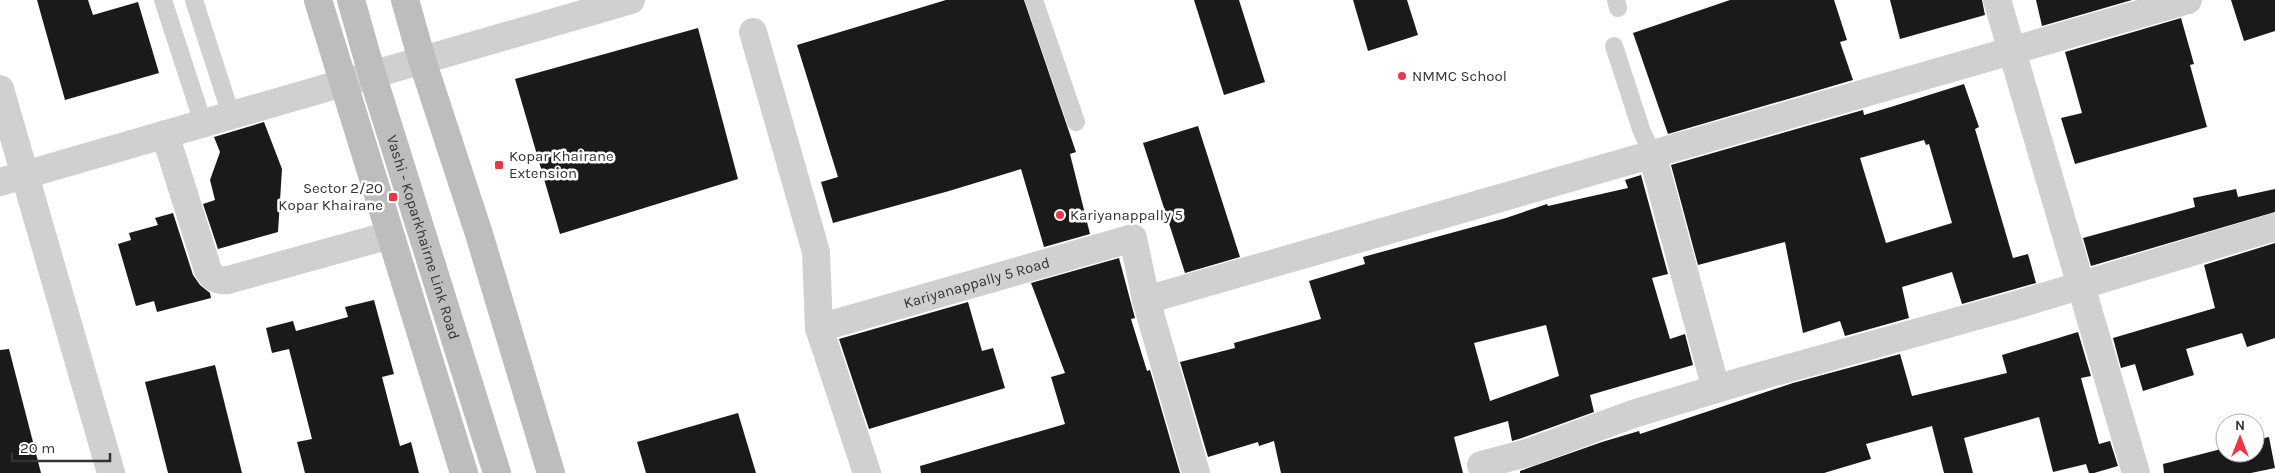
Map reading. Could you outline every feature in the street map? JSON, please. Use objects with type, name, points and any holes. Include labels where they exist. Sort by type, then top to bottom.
[{"type":"main road","points":[[318,0],[464,473]]},
{"type":"main road","name":"Vashi - Koparkhairne Link Road","points":[[351,0],[372,74],[497,473]]},
{"type":"main road","points":[[405,0],[422,60],[479,234],[551,473]]},
{"type":"main road","points":[[398,261],[428,250]]},
{"type":"street","points":[[12,178],[632,0]]},
{"type":"street","points":[[1997,0],[2136,473]]},
{"type":"street","points":[[1196,473],[1146,300],[2188,0]]},
{"type":"street","points":[[753,32],[816,252],[819,328],[866,473]]},
{"type":"street","points":[[0,89],[12,178],[111,473]]},
{"type":"street","points":[[165,134],[208,270],[212,277],[219,281],[390,235]]},
{"type":"street","points":[[1652,154],[1716,389]]},
{"type":"street","points":[[1480,465],[1527,453],[1633,414],[1716,389],[2081,286],[2275,227]]},
{"type":"street","name":"Kariyanappally 5 Road","points":[[819,328],[1133,238],[1146,300]]},
{"type":"lane","points":[[163,0],[203,123]]},
{"type":"lane","points":[[194,0],[231,115]]},
{"type":"lane","points":[[1034,0],[1076,122]]},
{"type":"lane","points":[[1614,46],[1641,129],[1652,154]]},
{"type":"building","points":[[37,0],[88,0],[93,15],[138,2],[159,73],[65,100]]},
{"type":"building","points":[[946,0],[1024,0],[1076,152],[1070,154],[1090,234],[1044,247],[1021,169],[833,223],[821,182],[838,177],[797,45]]},
{"type":"building","points":[[1194,0],[1239,0],[1265,82],[1224,95]]},
{"type":"building","points":[[1353,0],[1407,0],[1418,35],[1368,51]]},
{"type":"building","points":[[1730,0],[1834,0],[1847,40],[1840,42],[1853,80],[1668,134],[1633,33]]},
{"type":"building","points":[[1890,0],[1982,0],[1985,15],[1900,39]]},
{"type":"building","points":[[2036,0],[2132,0],[2042,26]]},
{"type":"building","points":[[2231,0],[2275,0],[2275,31],[2244,41]]},
{"type":"building","points":[[2181,18],[2194,64],[2190,65],[2207,127],[2075,164],[2061,118],[2082,113],[2065,52]]},
{"type":"building","points":[[698,28],[738,179],[560,234],[515,79]]},
{"type":"building","points":[[1964,84],[1979,127],[1975,129],[2013,258],[2028,254],[2036,283],[1962,304],[1952,272],[1902,287],[1909,318],[1845,336],[1840,321],[1803,333],[1785,242],[1698,265],[1671,165],[1863,110],[1864,115]],"holes":[[[1924,140],[1926,145],[1929,144],[1952,223],[1886,243],[1860,158]]]},
{"type":"building","points":[[264,122],[282,169],[278,232],[218,249],[203,204],[215,200],[210,180],[220,152],[214,137]]},
{"type":"building","points":[[1198,126],[1240,257],[1185,273],[1143,143]]},
{"type":"building","points":[[1641,175],[1668,274],[1652,278],[1670,339],[1685,334],[1693,365],[1590,395],[1594,412],[1522,438],[1512,441],[1508,421],[1454,437],[1463,473],[1281,473],[1274,441],[1259,446],[1258,442],[1208,457],[1180,362],[1235,348],[1234,343],[1321,319],[1309,281],[1365,264],[1363,257],[1506,218],[1547,204],[1548,206],[1628,188],[1625,180]],"holes":[[[1546,325],[1559,376],[1490,401],[1474,343]]]},
{"type":"building","points":[[2236,189],[2238,197],[2275,189],[2275,212],[2091,266],[2083,238],[2195,207],[2193,198]]},
{"type":"building","points":[[173,213],[193,275],[200,285],[210,293],[211,298],[157,312],[154,301],[136,306],[118,244],[131,240],[129,233],[158,225],[155,218]]},
{"type":"building","points":[[2275,243],[2275,338],[2247,347],[2242,333],[2186,349],[2194,375],[2143,391],[2135,364],[2121,368],[2113,338],[2215,308],[2204,265]]},
{"type":"building","points":[[1119,258],[1135,318],[1131,319],[1147,371],[1150,370],[1180,473],[921,473],[920,466],[1065,424],[1051,377],[1065,373],[1031,283]]},
{"type":"building","points":[[374,300],[394,374],[382,377],[400,446],[411,442],[419,473],[305,473],[297,442],[312,439],[289,349],[272,353],[266,328],[293,321],[296,331],[348,317],[345,307]]},
{"type":"building","points":[[968,302],[982,351],[993,348],[1005,388],[869,429],[839,339]]},
{"type":"building","points":[[2078,332],[2091,376],[2081,378],[2099,444],[2110,441],[2118,466],[2094,473],[2089,473],[2086,464],[2053,472],[2039,417],[1964,438],[1973,473],[1944,473],[1932,426],[1866,444],[1871,459],[1824,473],[1520,473],[1520,471],[1602,442],[1639,431],[1640,434],[1793,383],[1900,354],[1912,396],[2007,373],[2002,355]]},
{"type":"building","points":[[9,349],[41,473],[0,473],[0,350]]},
{"type":"building","points":[[215,365],[242,473],[168,473],[145,382]]},
{"type":"building","points":[[738,413],[756,473],[646,473],[637,442]]},
{"type":"building","points":[[2269,437],[2275,468],[2251,473],[2164,473],[2163,464],[2215,451],[2215,463],[2265,463],[2265,438]]},
{"type":"place","name":"NMMC School","points":[[1402,76]]},
{"type":"place","name":"Kopar Khairane Extension","points":[[499,165]]},
{"type":"place","name":"Sector 2/20 Kopar Khairane","points":[[393,197]]},
{"type":"place","name":"Kariyanappally 5","points":[[1060,215]]}]
